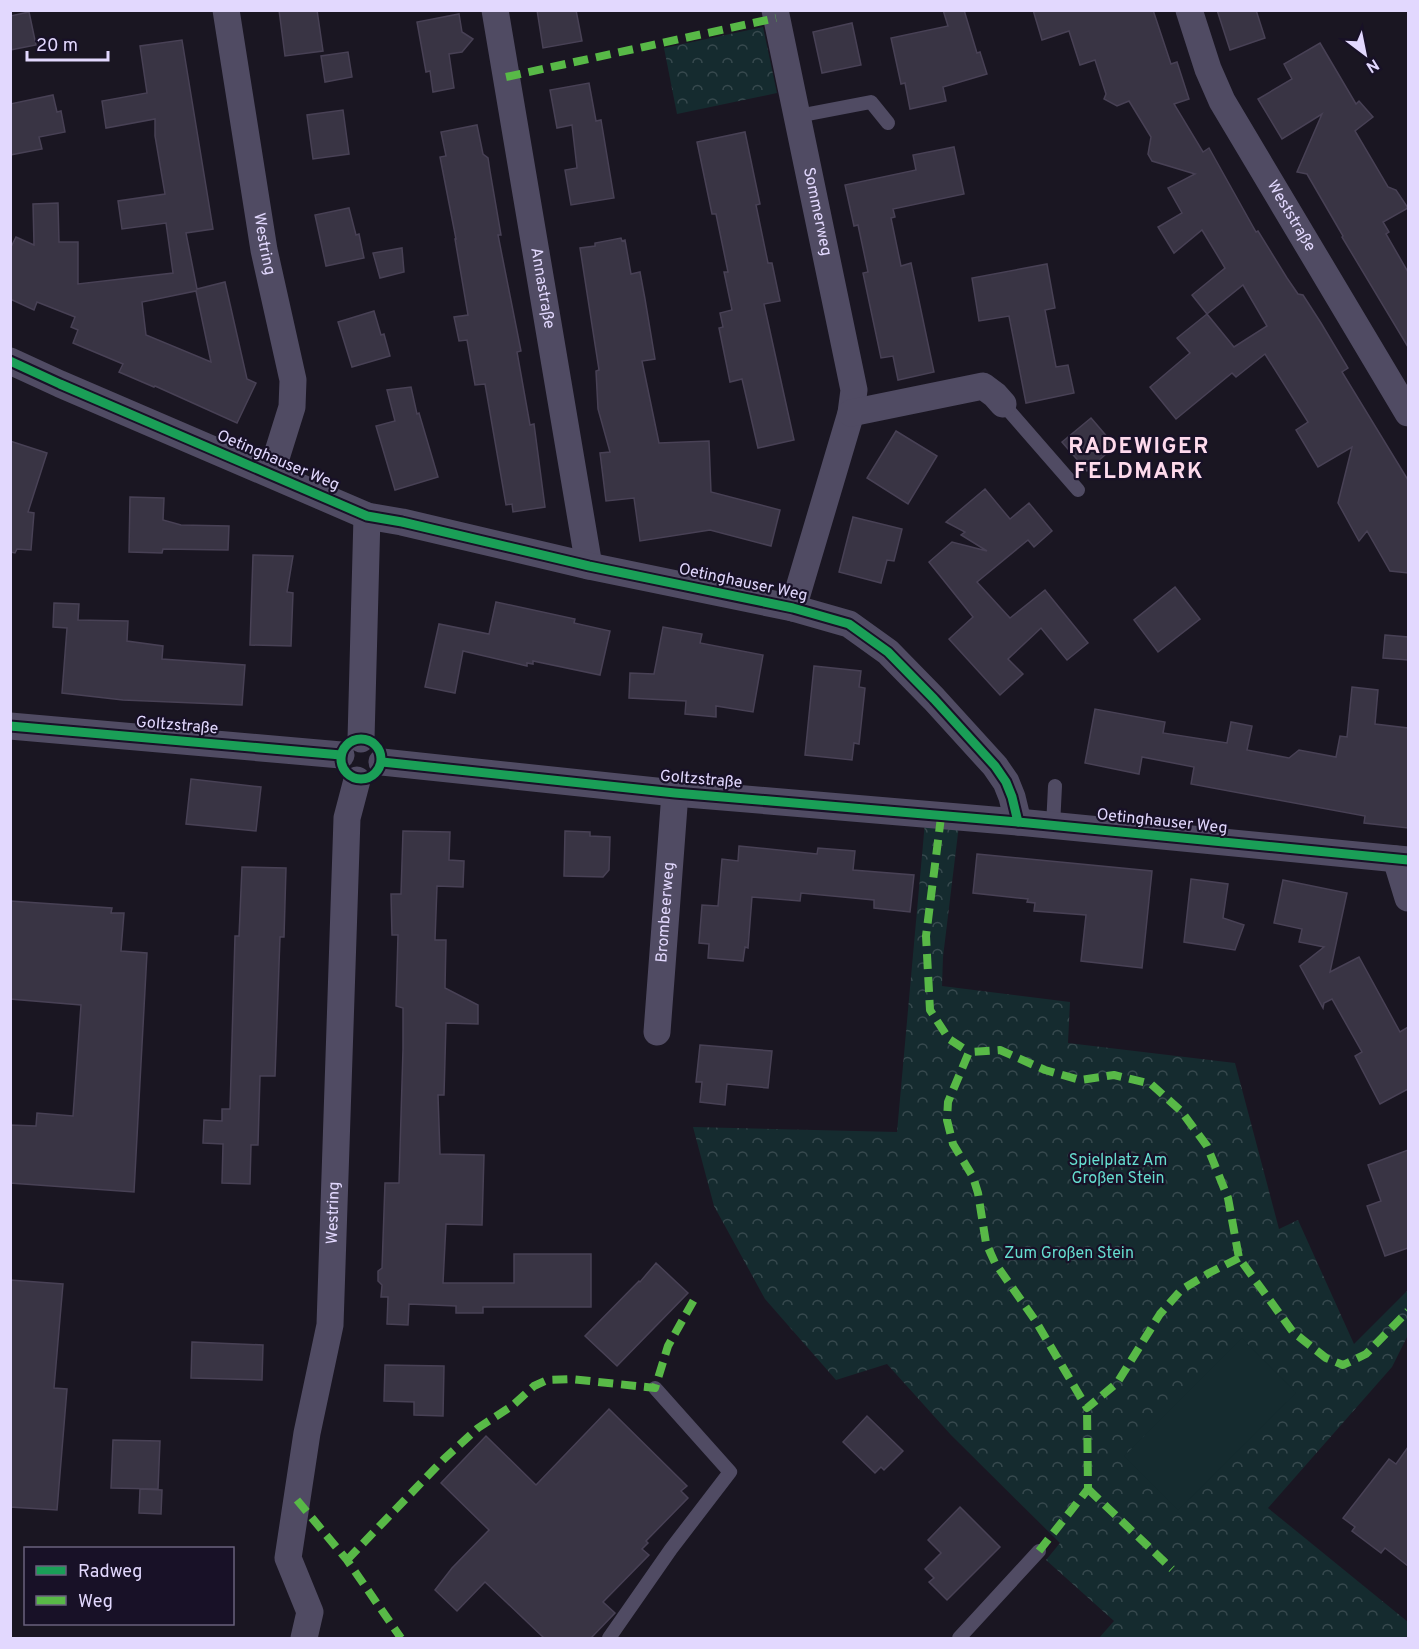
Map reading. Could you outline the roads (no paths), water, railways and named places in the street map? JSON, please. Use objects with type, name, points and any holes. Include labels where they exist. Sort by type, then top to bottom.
[{"type":"street","name":"Westring","points":[[226,10],[264,250],[292,380],[292,406],[271,474]]},
{"type":"street","name":"Annastraße","points":[[495,10],[589,566]]},
{"type":"street","name":"Sommerweg","points":[[775,10],[854,390],[851,413],[793,608]]},
{"type":"street","name":"Weststraße","points":[[1189,10],[1208,69],[1222,101],[1408,413]]},
{"type":"street","name":"Oetinghauser Weg","points":[[10,361],[367,516],[402,522],[589,566],[793,608],[849,624],[888,652],[995,766],[1009,790],[1018,822],[1402,860]]},
{"type":"street","points":[[851,413],[983,386],[1003,404]]},
{"type":"street","points":[[351,747],[370,741],[377,746],[382,762],[376,774],[370,778],[357,780],[344,771],[341,763],[351,747],[367,516]]},
{"type":"street","name":"Goltzstraße","points":[[10,726],[351,747]]},
{"type":"street","name":"Goltzstraße","points":[[382,762],[675,793],[1018,822]]},
{"type":"street","name":"Westring","points":[[304,1638],[310,1612],[288,1558],[307,1433],[330,1325],[347,818],[357,780]]},
{"type":"street","name":"Brombeerweg","points":[[657,1032],[675,793]]},
{"type":"street","points":[[1402,860],[1408,898]]},
{"type":"lane","points":[[798,116],[871,102],[888,123]]},
{"type":"lane","points":[[1003,404],[1078,490]]},
{"type":"lane","points":[[1053,826],[1055,786]]},
{"type":"lane","points":[[609,1638],[671,1549],[730,1472],[655,1388]]},
{"type":"lane","points":[[959,1638],[1039,1551]]},
{"type":"district","name":"RADEWIGER FELDMARK","points":[[1139,460]]},
{"type":"park label","name":"Spielplatz Am Großen Stein","points":[[1118,1170]]},
{"type":"park label","name":"Zum Großen Stein","points":[[1069,1254]]}]
